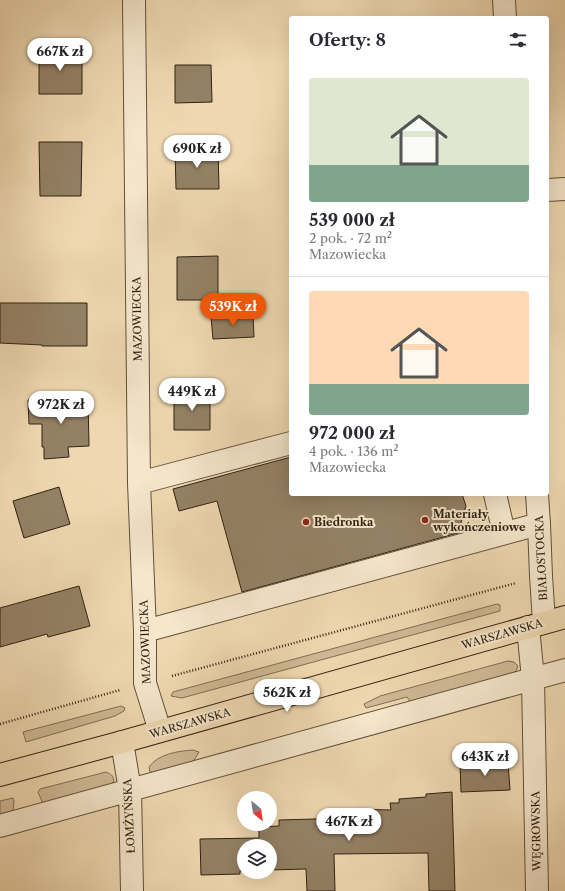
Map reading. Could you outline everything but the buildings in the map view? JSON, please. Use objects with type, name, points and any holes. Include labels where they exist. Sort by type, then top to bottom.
[{"type":"main road","name":"WARSZAWSKA","points":[[0,775],[565,617]]},
{"type":"street","name":"MAZOWIECKA","points":[[134,0],[138,483],[145,630],[145,683],[160,731]]},
{"type":"street","points":[[504,0],[506,16]]},
{"type":"street","points":[[549,190],[565,189]]},
{"type":"street","points":[[138,483],[289,444]]},
{"type":"street","points":[[495,496],[504,533]]},
{"type":"street","name":"BIAŁOSTOCKA","points":[[536,625],[541,576],[537,496]]},
{"type":"street","points":[[145,630],[539,524]]},
{"type":"street","name":"WĘGROWSKA","points":[[536,625],[533,679],[537,891]]},
{"type":"street","points":[[0,826],[565,670]]},
{"type":"street","name":"ŁOMŻYŃSKA","points":[[122,742],[130,790],[132,891]]},
{"type":"path","points":[[0,724],[145,683],[541,576]]},
{"type":"shaded area","points":[[497,604],[500,605],[500,611],[182,698],[171,696],[173,692]]},
{"type":"shaded area","points":[[508,661],[514,662],[518,666],[516,671],[511,675],[411,703],[407,697],[366,708],[364,704],[380,696]]},
{"type":"shaded area","points":[[121,706],[125,708],[124,711],[115,716],[26,742],[23,732]]},
{"type":"shaded area","points":[[193,750],[199,752],[193,762],[154,773],[150,772],[149,767],[163,756],[175,752]]},
{"type":"shaded area","points":[[106,772],[112,775],[114,781],[109,787],[43,804],[38,792],[40,789]]},
{"type":"shaded area","points":[[13,798],[13,813],[0,816],[0,801]]},
{"type":"place","name":"Materiały wykończeniowe","points":[[425,520]]},
{"type":"place","name":"Biedronka","points":[[306,522]]}]
